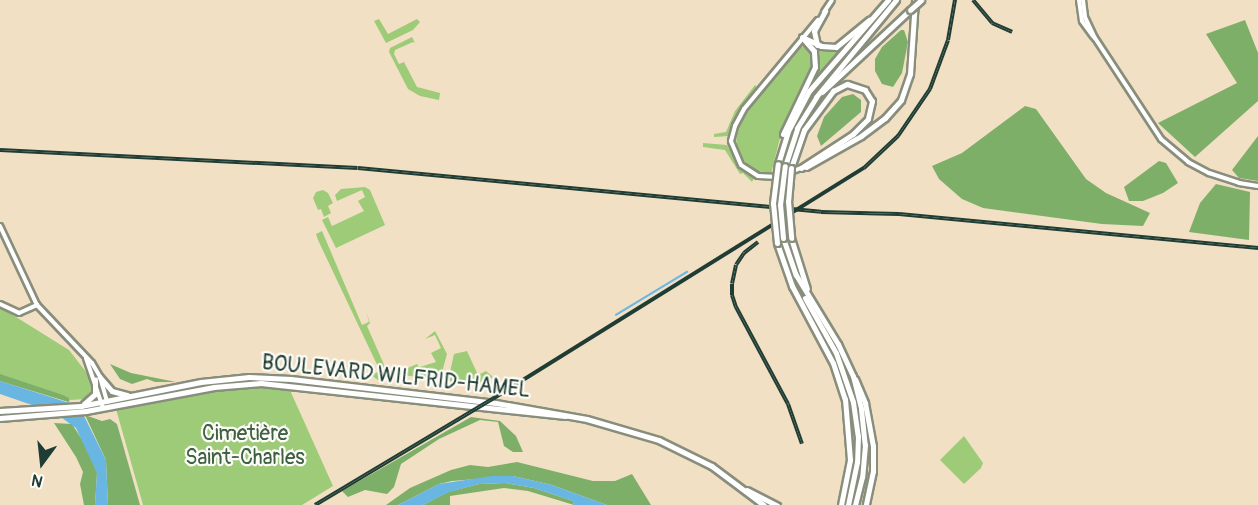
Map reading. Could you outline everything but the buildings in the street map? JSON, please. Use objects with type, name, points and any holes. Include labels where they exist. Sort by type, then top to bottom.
[{"type":"highway","points":[[841,505],[850,460],[846,399],[833,363],[786,273],[777,243],[774,195],[788,131],[809,91],[888,0]]},
{"type":"highway","points":[[810,299],[791,237],[782,165],[797,128],[816,97],[896,0]]},
{"type":"highway","points":[[801,168],[861,136],[885,118],[900,100],[910,75],[915,0]]},
{"type":"highway","points":[[816,97],[921,0]]},
{"type":"highway","points":[[817,45],[814,31],[825,11]]},
{"type":"highway","points":[[802,37],[817,45],[830,48],[843,43],[879,11]]},
{"type":"highway","points":[[802,37],[814,51],[815,67],[789,119],[782,165],[780,205],[783,238],[798,279],[843,371],[853,402],[858,442],[856,473],[848,505]]},
{"type":"highway","points":[[782,165],[804,130],[833,92],[847,84],[865,90],[872,101],[868,119],[853,134],[801,168]]},
{"type":"highway","points":[[798,279],[838,344],[865,403],[873,446],[873,471],[866,505]]},
{"type":"highway","points":[[801,305],[843,371]]},
{"type":"highway","points":[[853,376],[861,409],[865,445],[862,477],[855,505]]},
{"type":"main road","points":[[801,168],[778,177],[758,176],[741,165],[731,141],[735,126],[744,109],[832,0]]},
{"type":"main road","points":[[1079,0],[1082,21],[1121,75],[1147,120],[1170,148],[1209,173],[1239,183],[1258,186]]},
{"type":"main road","points":[[1083,0],[1086,17],[1095,38]]},
{"type":"main road","points":[[0,226],[37,304],[86,357],[98,379],[106,408]]},
{"type":"main road","points":[[0,304],[19,313],[37,304]]},
{"type":"main road","name":"BOULEVARD WILFRID-HAMEL","points":[[0,411],[81,406],[222,379],[274,377],[536,408],[638,433],[677,448],[712,466],[747,490],[764,505]]},
{"type":"main road","points":[[98,379],[116,394],[138,394]]},
{"type":"main road","points":[[81,406],[94,398],[98,379]]},
{"type":"main road","name":"BOULEVARD WILFRID-HAMEL","points":[[0,418],[48,416],[86,411],[213,387],[261,383],[545,416],[574,416]]},
{"type":"main road","name":"BOULEVARD WILFRID-HAMEL","points":[[747,490],[777,505]]},
{"type":"green space","points":[[379,19],[388,34],[417,19],[420,22],[413,30],[386,43],[374,21]]},
{"type":"green space","points":[[1245,20],[1258,53],[1258,101],[1195,157],[1158,123],[1237,83],[1206,34]]},
{"type":"green space","points":[[901,30],[904,30],[908,42],[902,73],[893,87],[882,84],[875,71],[875,59],[882,47]]},
{"type":"green space","points":[[412,37],[415,43],[395,50],[394,54],[399,64],[404,62],[417,87],[440,93],[439,100],[420,96],[408,89],[389,52],[390,48]]},
{"type":"green space","points":[[846,43],[804,94],[817,66],[818,57],[813,46],[831,50]]},
{"type":"green space","points":[[806,46],[812,54],[812,68],[782,130],[771,174],[753,170],[737,153],[736,133],[753,103],[801,47]]},
{"type":"green space","points":[[755,85],[758,88],[739,113],[729,136],[714,137],[714,134],[726,132],[735,111]]},
{"type":"green space","points":[[853,94],[861,100],[861,112],[821,146],[817,136],[824,117],[842,97]]},
{"type":"green space","points":[[1025,106],[1036,109],[1086,179],[1106,193],[1150,213],[1143,226],[1102,224],[983,208],[962,199],[939,179],[932,166],[962,153]]},
{"type":"green space","points":[[1258,136],[1258,181],[1239,178],[1232,170]]},
{"type":"green space","points":[[703,143],[727,145],[739,166],[754,178],[752,182],[743,173],[740,174],[725,150],[703,147]]},
{"type":"green space","points":[[1159,161],[1166,163],[1178,183],[1163,193],[1143,201],[1129,201],[1124,187]]},
{"type":"green space","points":[[1216,184],[1250,192],[1249,240],[1189,232],[1200,203]]},
{"type":"green space","points":[[365,187],[370,190],[385,225],[336,248],[322,220],[328,217],[332,226],[364,211],[358,201],[365,197],[362,190],[337,201],[335,195],[341,189]]},
{"type":"green space","points":[[323,190],[328,193],[333,203],[328,206],[331,213],[324,217],[313,198],[316,192]]},
{"type":"green space","points":[[322,231],[362,325],[369,322],[366,311],[370,323],[367,326],[389,376],[388,379],[378,380],[371,375],[380,371],[318,240],[316,234]]},
{"type":"green space","points":[[0,307],[69,350],[90,377],[92,390],[86,399],[69,402],[0,381]]},
{"type":"green space","points":[[435,331],[447,354],[441,376],[434,379],[394,374],[417,364],[419,367],[436,362],[431,353],[441,348],[435,335],[425,339]]},
{"type":"green space","points":[[467,351],[478,375],[486,371],[493,377],[480,384],[448,381],[454,354]]},
{"type":"green space","points":[[110,364],[131,373],[176,382],[155,382],[147,379],[132,384],[120,379]]},
{"type":"green space","points":[[0,374],[63,395],[69,398],[69,402],[0,381]]},
{"type":"green space","name":"Cimetière Saint-Charles","points":[[246,386],[289,388],[333,486],[302,505],[143,505],[116,409]]},
{"type":"green space","points":[[85,415],[102,421],[110,419],[117,424],[140,505],[108,505],[106,460]]},
{"type":"green space","points":[[471,417],[500,421],[516,436],[523,452],[513,452],[504,446],[498,422],[480,420],[439,439],[401,464],[394,487],[387,494],[365,490],[348,497],[342,491]]},
{"type":"green space","points":[[54,423],[72,424],[88,449],[97,473],[95,505],[84,505],[80,484],[83,472]]},
{"type":"green space","points":[[964,436],[983,463],[981,468],[964,484],[940,460]]},
{"type":"green space","points":[[517,462],[593,481],[615,481],[632,474],[651,505],[607,505],[552,485],[513,476],[452,481],[439,484],[398,505],[386,505],[410,488],[451,470],[470,465],[488,467]]},
{"type":"green space","points":[[505,483],[534,488],[573,501],[574,505],[528,491],[504,488],[450,496],[450,505],[423,505],[448,492],[479,484]]},
{"type":"water","points":[[0,381],[79,406],[106,460],[108,505],[95,505],[97,473],[76,428],[55,413],[0,394]]},
{"type":"water","points":[[492,476],[513,476],[552,485],[607,505],[574,505],[573,501],[534,488],[505,483],[479,484],[449,492],[423,505],[398,505],[439,484]]},
{"type":"waterway","points":[[616,315],[687,272]]},
{"type":"railway","points":[[315,505],[494,398],[864,168],[898,136],[930,89],[948,40],[955,0]]},
{"type":"railway","points":[[973,0],[992,23],[1012,32]]},
{"type":"railway","points":[[0,150],[358,168],[821,212],[899,214],[1258,248]]},
{"type":"railway","points":[[758,242],[744,253],[736,265],[732,295],[736,307],[788,404],[802,444]]}]
